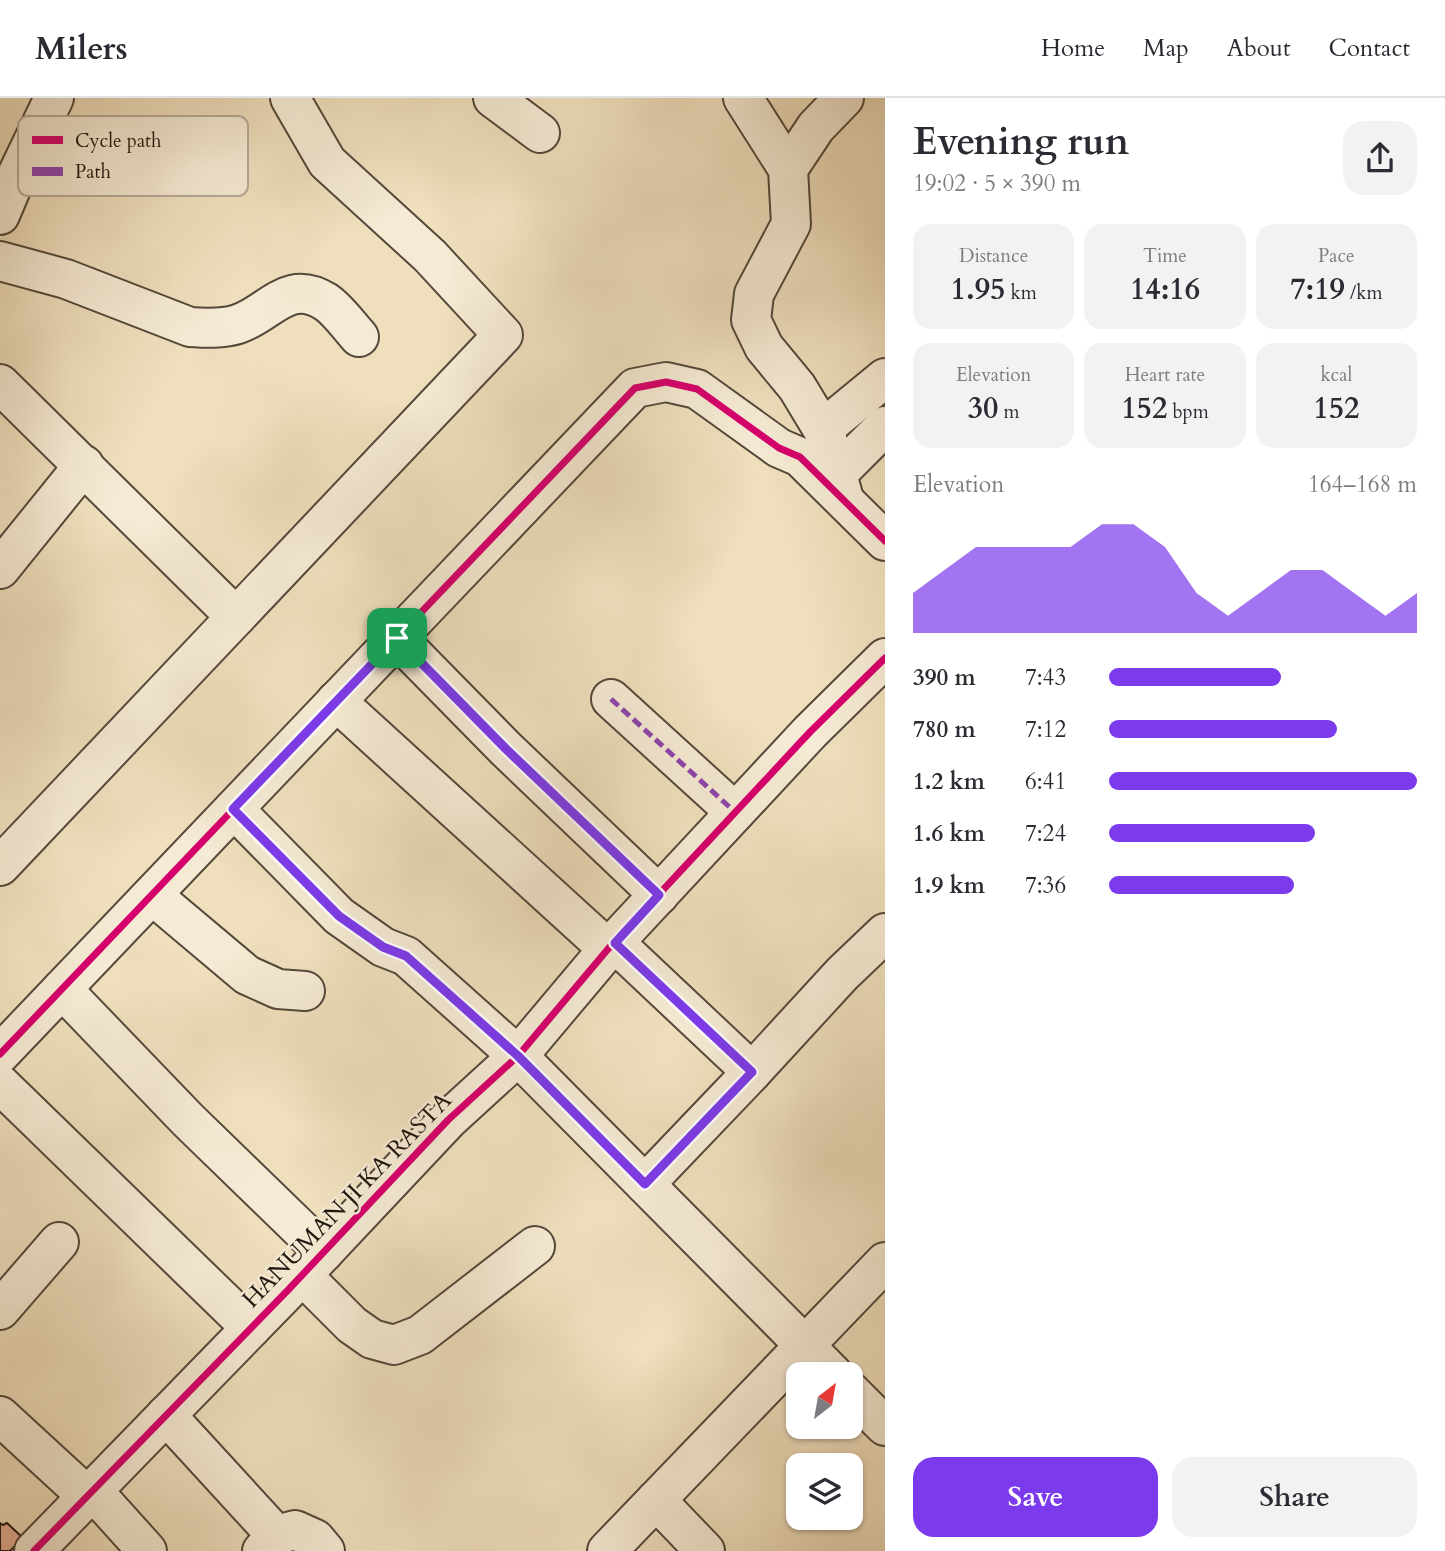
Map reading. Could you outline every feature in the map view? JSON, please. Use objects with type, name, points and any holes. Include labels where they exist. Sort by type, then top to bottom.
[{"type":"street","points":[[45,116],[54,98]]},
{"type":"street","points":[[0,866],[503,335],[430,256],[327,162],[290,98]]},
{"type":"street","points":[[493,98],[540,133]]},
{"type":"street","points":[[743,98],[788,169],[792,224],[754,294],[751,320],[764,347],[797,387],[811,443],[841,487],[885,541]]},
{"type":"street","points":[[788,169],[816,127],[844,98]]},
{"type":"street","points":[[0,215],[18,173]]},
{"type":"street","points":[[0,261],[66,279],[190,327],[209,328],[238,324],[282,297],[305,293],[327,303],[359,337]]},
{"type":"street","points":[[0,1054],[635,388],[666,382],[697,389],[779,448],[811,443],[885,378]]},
{"type":"street","points":[[0,384],[236,617]]},
{"type":"street","points":[[841,487],[885,426]]},
{"type":"street","points":[[0,569],[84,465]]},
{"type":"street","points":[[397,638],[506,749],[659,895]]},
{"type":"street","name":"HANUMAN JI KA RASTA","points":[[34,1551],[313,1264],[448,1120],[518,1056],[659,895],[810,732],[885,658]]},
{"type":"street","points":[[611,699],[735,813]]},
{"type":"street","points":[[336,701],[752,1072]]},
{"type":"street","points":[[233,809],[339,916],[383,947],[406,956],[518,1056],[821,1362]]},
{"type":"street","points":[[152,895],[247,975],[278,989],[305,991]]},
{"type":"street","points":[[645,1184],[842,974],[885,933]]},
{"type":"street","points":[[62,989],[188,1120],[313,1264],[352,1325],[372,1339],[394,1345],[420,1335],[535,1246]]},
{"type":"street","points":[[0,1084],[251,1328]]},
{"type":"street","points":[[0,1310],[59,1242]]},
{"type":"street","points":[[607,1551],[885,1262]]},
{"type":"street","points":[[863,1404],[885,1426]]},
{"type":"street","points":[[166,1415],[269,1543],[295,1530],[315,1539],[325,1551]]},
{"type":"street","points":[[0,1416],[90,1494],[147,1551]]},
{"type":"street","points":[[656,1500],[705,1551]]},
{"type":"building","points":[[0,1523],[7,1523],[23,1538],[10,1551],[0,1551]]},
{"type":"marked path","points":[[611,699],[735,812]]},
{"type":"cycle path","points":[[0,1054],[635,388],[666,382],[697,389],[779,448],[800,457],[885,541]]},
{"type":"cycle path","points":[[34,1551],[289,1289],[448,1120],[518,1056],[608,949],[810,732],[885,658]]},
{"type":"route","points":[[397,638],[506,749],[659,895],[615,943],[752,1072],[645,1184],[518,1056],[406,956],[383,947],[339,916],[233,809],[397,638]]}]
